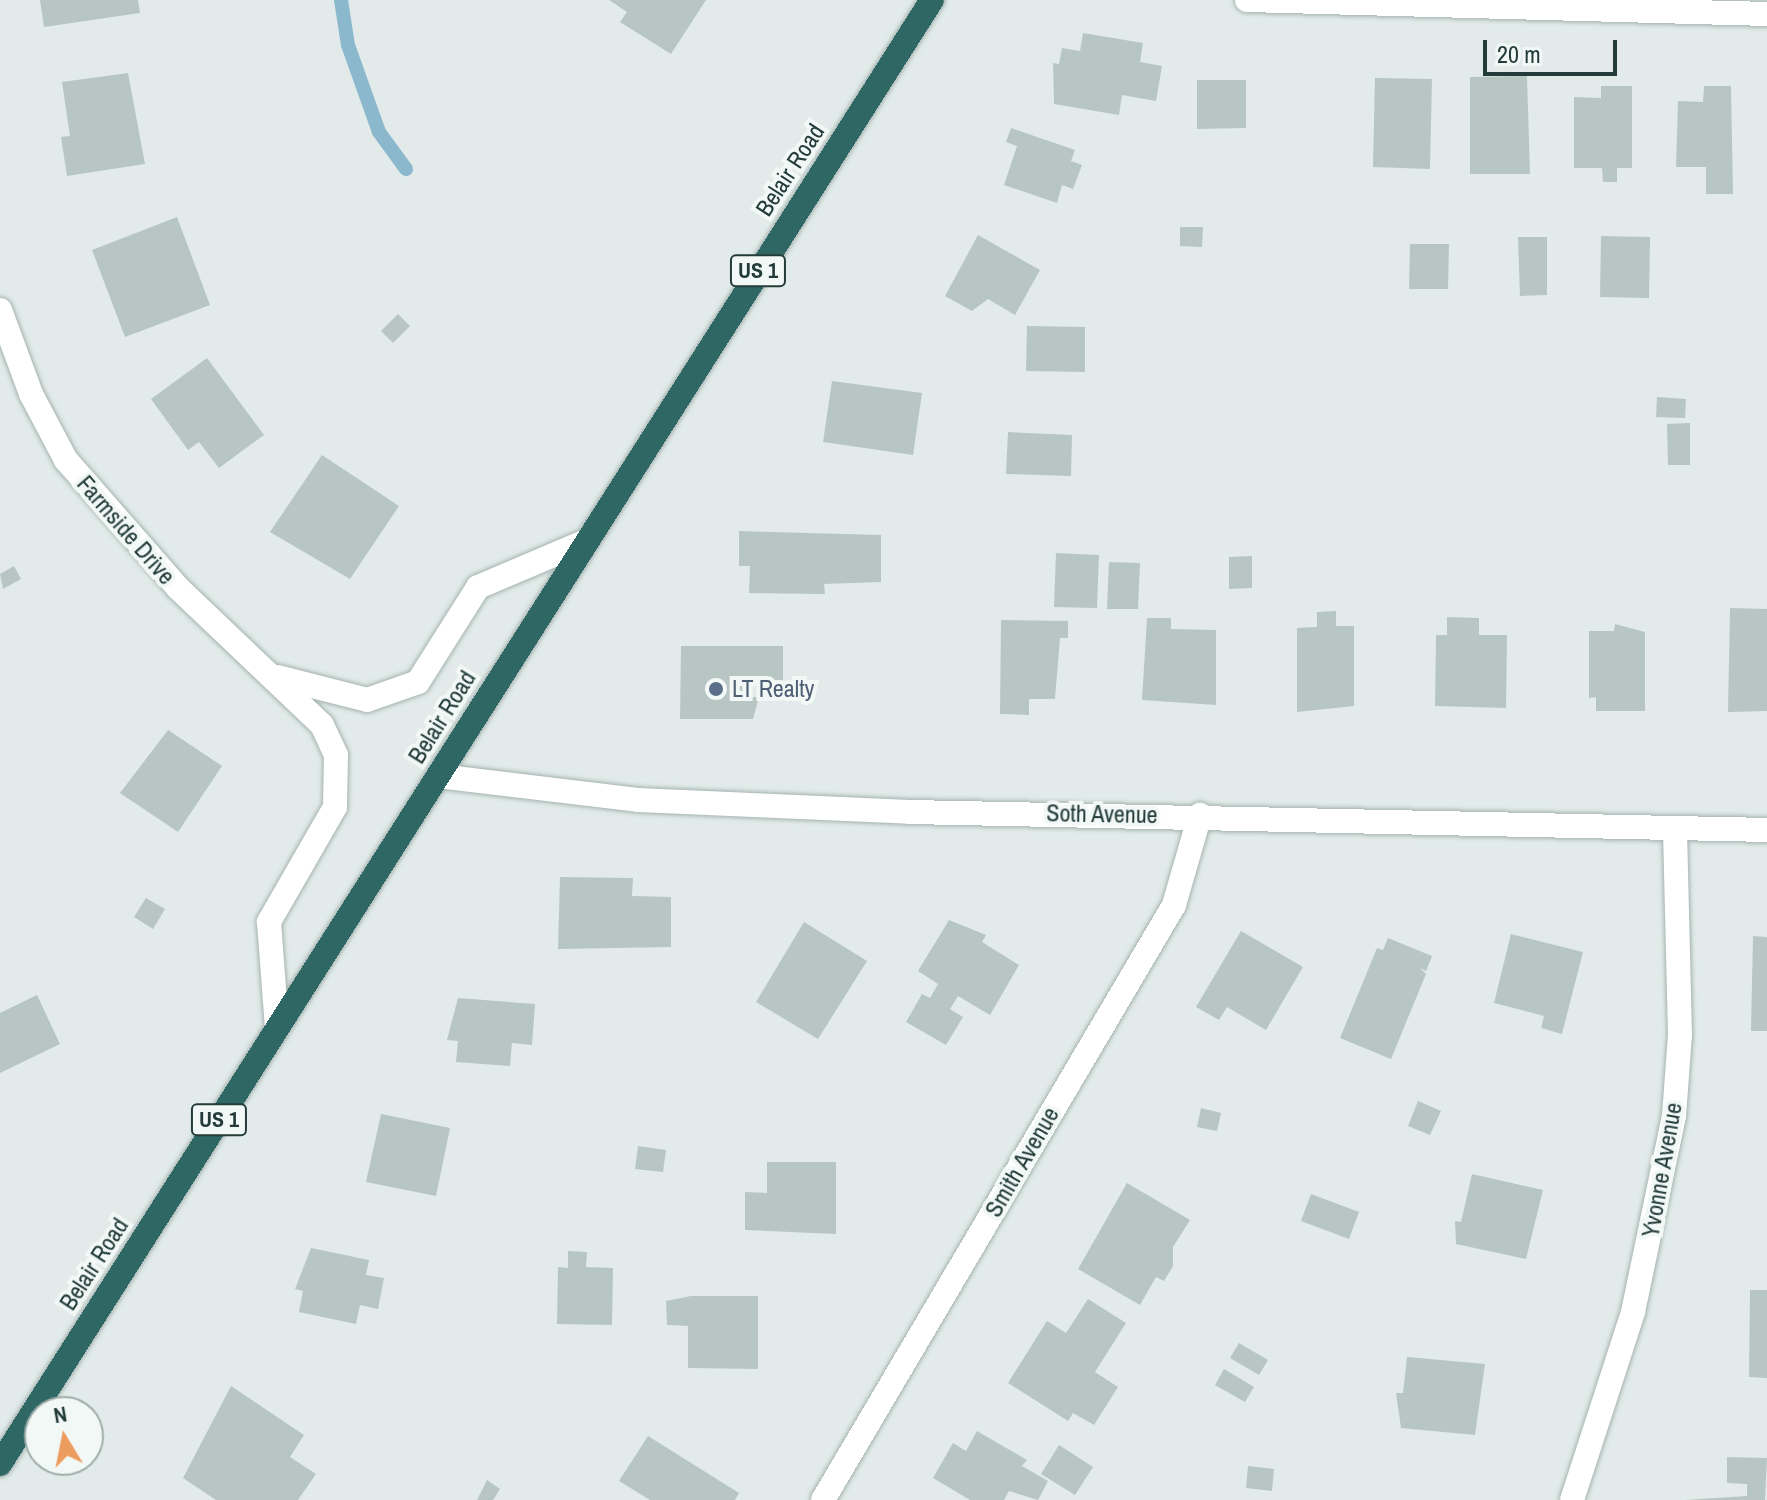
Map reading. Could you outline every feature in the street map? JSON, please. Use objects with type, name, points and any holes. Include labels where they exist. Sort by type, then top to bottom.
[{"type":"highway","name":"Belair Road","points":[[0,1464],[584,542],[932,0]]},
{"type":"street","points":[[1247,0],[1767,14]]},
{"type":"street","name":"Farmside Drive","points":[[2,323],[66,460],[105,512],[227,639],[275,676],[322,725],[336,755],[335,807],[269,922],[277,1029]]},
{"type":"street","name":"Farmside Drive","points":[[275,676],[367,700],[418,682],[478,587],[584,542]]},
{"type":"street","name":"Soth Avenue","points":[[438,776],[638,800],[910,812],[1200,815],[1767,830]]},
{"type":"street","name":"Smith Avenue","points":[[823,1500],[1174,905],[1200,815]]},
{"type":"street","name":"Yvonne Avenue","points":[[1572,1500],[1633,1312],[1674,1116],[1680,1035],[1675,829]]},
{"type":"building","points":[[40,0],[138,0],[140,13],[44,27]]},
{"type":"building","points":[[609,0],[706,0],[671,54],[620,22],[627,12]]},
{"type":"building","points":[[1083,33],[1143,43],[1140,62],[1162,66],[1156,101],[1122,95],[1119,115],[1054,104],[1053,63],[1059,64],[1062,48],[1080,51]]},
{"type":"building","points":[[128,73],[145,164],[67,176],[61,137],[70,136],[62,82]]},
{"type":"building","points":[[1527,76],[1530,174],[1470,174],[1470,77]]},
{"type":"building","points":[[1375,78],[1432,79],[1430,169],[1373,167]]},
{"type":"building","points":[[1197,80],[1246,80],[1246,128],[1197,129]]},
{"type":"building","points":[[1601,86],[1632,86],[1632,168],[1617,168],[1617,182],[1603,182],[1602,168],[1574,168],[1574,97],[1601,98]]},
{"type":"building","points":[[1704,86],[1731,86],[1733,194],[1706,194],[1706,167],[1676,167],[1678,101],[1703,102]]},
{"type":"building","points":[[1011,128],[1075,150],[1071,161],[1082,165],[1073,189],[1062,185],[1057,203],[1004,185],[1017,146],[1006,142]]},
{"type":"building","points":[[177,217],[210,305],[125,337],[92,250]]},
{"type":"building","points":[[1180,227],[1203,227],[1202,247],[1180,246]]},
{"type":"building","points":[[978,235],[1040,270],[1015,315],[988,299],[972,311],[945,296]]},
{"type":"building","points":[[1601,236],[1650,237],[1649,298],[1600,297]]},
{"type":"building","points":[[1518,237],[1547,237],[1547,295],[1520,296]]},
{"type":"building","points":[[1410,244],[1449,244],[1448,289],[1409,289]]},
{"type":"building","points":[[398,314],[410,326],[393,343],[381,331]]},
{"type":"building","points":[[1027,326],[1085,327],[1085,372],[1026,371]]},
{"type":"building","points":[[207,358],[264,435],[219,468],[199,442],[188,450],[151,399]]},
{"type":"building","points":[[832,381],[922,393],[913,455],[823,442]]},
{"type":"building","points":[[1657,397],[1686,399],[1685,418],[1656,417]]},
{"type":"building","points":[[1690,423],[1690,465],[1668,465],[1667,424]]},
{"type":"building","points":[[1008,432],[1072,435],[1071,476],[1006,474]]},
{"type":"building","points":[[322,455],[399,506],[350,579],[270,532]]},
{"type":"building","points":[[739,531],[881,535],[881,582],[824,584],[825,594],[749,593],[750,566],[739,566]]},
{"type":"building","points":[[1056,553],[1099,555],[1097,608],[1054,607]]},
{"type":"building","points":[[1252,556],[1252,588],[1229,589],[1229,557]]},
{"type":"building","points":[[1109,562],[1140,563],[1138,609],[1107,609]]},
{"type":"building","points":[[14,566],[21,579],[3,589],[0,574]]},
{"type":"building","points":[[1730,608],[1767,609],[1767,711],[1728,712]]},
{"type":"building","points":[[1336,611],[1336,626],[1354,626],[1354,706],[1297,712],[1297,628],[1317,627],[1317,612]]},
{"type":"building","points":[[1447,617],[1479,618],[1479,635],[1507,635],[1506,708],[1435,706],[1436,635],[1447,635]]},
{"type":"building","points":[[1147,618],[1171,618],[1171,629],[1216,630],[1216,705],[1142,700]]},
{"type":"building","points":[[1001,620],[1068,621],[1068,638],[1060,638],[1055,699],[1029,699],[1029,715],[1000,714]]},
{"type":"building","points":[[1615,624],[1645,632],[1645,711],[1596,711],[1596,697],[1589,698],[1589,631],[1614,631]]},
{"type":"building","name":"LT Realty","points":[[681,646],[783,646],[783,680],[752,680],[752,697],[759,697],[753,719],[680,719]]},
{"type":"building","points":[[168,730],[222,766],[178,832],[120,793]]},
{"type":"building","points":[[560,877],[633,878],[632,896],[671,897],[671,947],[558,949]]},
{"type":"building","points":[[146,898],[165,909],[153,929],[134,917]]},
{"type":"building","points":[[949,920],[986,935],[982,942],[1019,965],[990,1015],[958,996],[950,1009],[963,1017],[946,1045],[906,1022],[922,994],[930,998],[938,984],[918,971]]},
{"type":"building","points":[[804,922],[867,961],[818,1039],[756,1002]]},
{"type":"building","points":[[1241,931],[1303,967],[1266,1030],[1227,1007],[1219,1020],[1196,1007]]},
{"type":"building","points":[[1511,934],[1583,952],[1562,1034],[1541,1028],[1544,1016],[1494,1003]]},
{"type":"building","points":[[1753,936],[1767,937],[1767,1031],[1751,1031]]},
{"type":"building","points":[[1388,938],[1432,956],[1426,971],[1420,968],[1426,974],[1391,1059],[1340,1038],[1377,948],[1383,950]]},
{"type":"building","points":[[37,995],[60,1044],[0,1073],[0,1013]]},
{"type":"building","points":[[458,998],[535,1004],[532,1045],[512,1043],[510,1066],[456,1062],[458,1041],[447,1040]]},
{"type":"building","points":[[1418,1101],[1441,1111],[1430,1135],[1408,1126]]},
{"type":"building","points":[[1201,1108],[1221,1113],[1217,1131],[1197,1127]]},
{"type":"building","points":[[381,1114],[450,1128],[436,1196],[366,1182]]},
{"type":"building","points":[[638,1146],[666,1150],[663,1172],[635,1169]]},
{"type":"building","points":[[767,1162],[836,1162],[836,1234],[745,1230],[745,1192],[767,1193]]},
{"type":"building","points":[[1472,1174],[1543,1190],[1526,1259],[1456,1244],[1455,1221],[1461,1222]]},
{"type":"building","points":[[1127,1183],[1190,1220],[1173,1247],[1173,1266],[1164,1281],[1156,1277],[1140,1305],[1078,1269]]},
{"type":"building","points":[[1311,1194],[1359,1212],[1349,1239],[1301,1221]]},
{"type":"building","points":[[311,1248],[369,1260],[366,1275],[384,1278],[378,1309],[360,1305],[356,1324],[299,1312],[303,1291],[295,1289]]},
{"type":"building","points":[[568,1251],[587,1252],[586,1267],[613,1268],[612,1325],[557,1324],[558,1267],[568,1268]]},
{"type":"building","points":[[1750,1290],[1767,1290],[1767,1378],[1749,1377]]},
{"type":"building","points":[[691,1296],[758,1296],[758,1369],[688,1368],[688,1326],[667,1325],[666,1301]]},
{"type":"building","points":[[1088,1299],[1126,1323],[1095,1372],[1118,1387],[1094,1425],[1073,1413],[1068,1421],[1008,1383],[1047,1321],[1066,1333]]},
{"type":"building","points":[[1239,1343],[1268,1360],[1259,1375],[1230,1358]]},
{"type":"building","points":[[1407,1357],[1485,1364],[1475,1435],[1401,1428],[1396,1393],[1403,1393]]},
{"type":"building","points":[[1224,1369],[1254,1387],[1245,1402],[1215,1385]]},
{"type":"building","points":[[231,1386],[304,1435],[290,1457],[316,1474],[298,1500],[216,1500],[183,1478]]},
{"type":"building","points":[[977,1431],[1027,1460],[1022,1466],[1048,1481],[1038,1500],[1009,1491],[1004,1500],[970,1500],[933,1478],[953,1443],[966,1451]]},
{"type":"building","points":[[648,1436],[739,1493],[735,1500],[650,1500],[619,1481]]},
{"type":"building","points":[[1059,1445],[1093,1467],[1075,1495],[1041,1474]]},
{"type":"building","points":[[1727,1457],[1767,1458],[1765,1500],[1685,1500],[1747,1496],[1747,1484],[1727,1483]]},
{"type":"building","points":[[1248,1466],[1274,1469],[1272,1491],[1246,1488]]},
{"type":"building","points":[[487,1480],[500,1489],[493,1500],[477,1500]]},
{"type":"waterway","points":[[341,0],[348,45],[379,132],[406,169]]},
{"type":"place","name":"LT Realty","points":[[716,689]]}]
